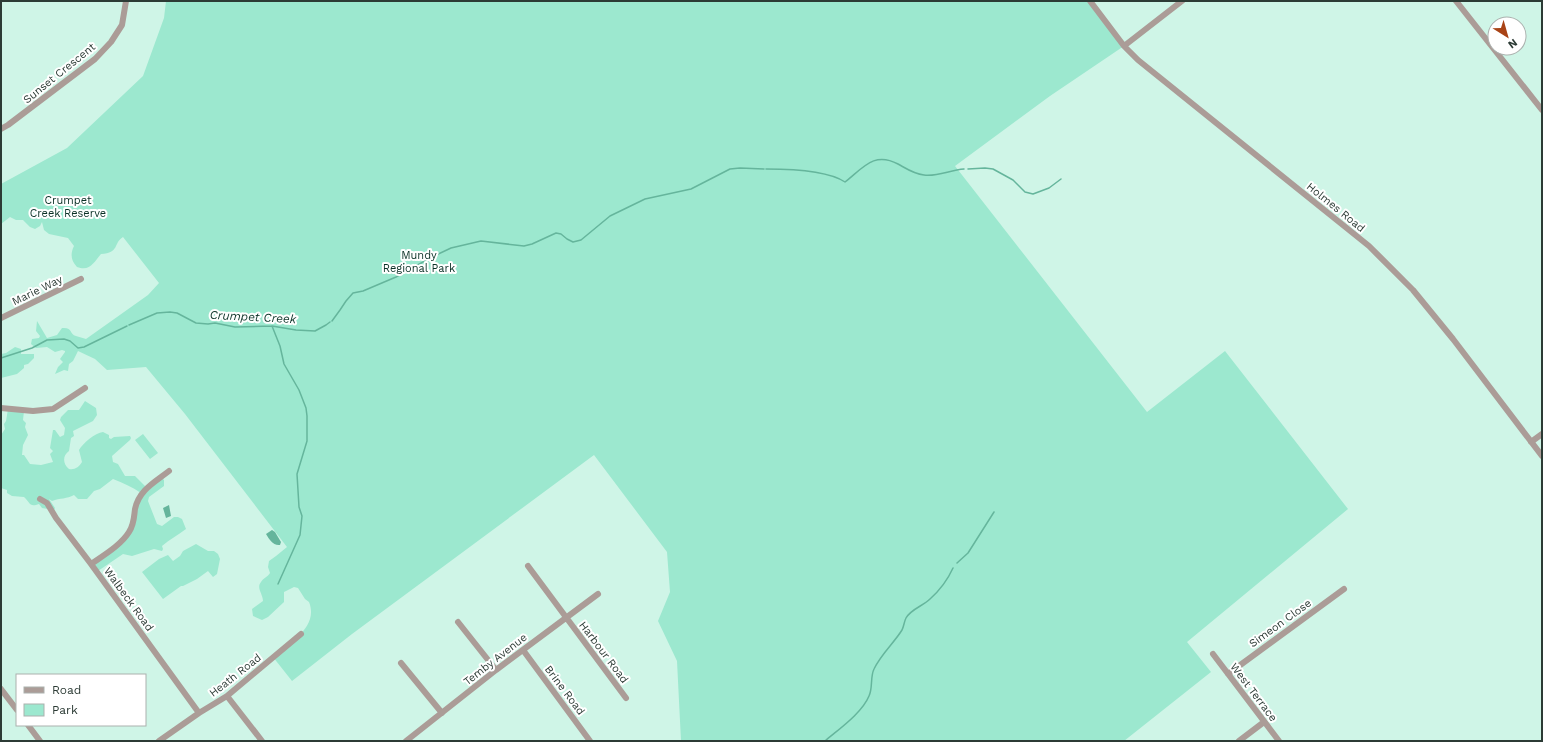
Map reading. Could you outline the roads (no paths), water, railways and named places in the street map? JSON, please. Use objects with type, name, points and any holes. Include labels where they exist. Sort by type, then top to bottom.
[{"type":"street","name":"Sunset Crescent","points":[[1,129],[95,58],[111,42],[122,25],[126,1]]},
{"type":"street","name":"Holmes Road","points":[[1090,1],[1124,46],[1138,60],[1369,246],[1413,290],[1453,339],[1542,456]]},
{"type":"street","points":[[1124,46],[1182,1]]},
{"type":"street","points":[[1456,1],[1542,110]]},
{"type":"street","name":"Marie Way","points":[[1,318],[81,279]]},
{"type":"street","points":[[1,408],[33,412],[53,409],[85,388]]},
{"type":"street","points":[[1531,442],[1542,434]]},
{"type":"street","points":[[92,564],[122,541],[129,533],[141,494],[169,471]]},
{"type":"street","name":"Walbeck Road","points":[[40,499],[47,503],[56,518],[92,564],[199,714]]},
{"type":"street","name":"Harbour Road","points":[[528,566],[626,698]]},
{"type":"street","name":"Simeon Close","points":[[1228,674],[1344,589]]},
{"type":"street","name":"Temby Avenue","points":[[406,741],[496,670],[598,594]]},
{"type":"street","points":[[458,622],[496,670]]},
{"type":"street","name":"Heath Road","points":[[160,741],[227,696],[301,634]]},
{"type":"street","name":"Brine Road","points":[[523,650],[590,741]]},
{"type":"street","name":"West Terrace","points":[[1213,654],[1279,741]]},
{"type":"street","points":[[401,663],[442,714]]},
{"type":"street","points":[[1,689],[16,709]]},
{"type":"street","points":[[227,696],[262,741]]},
{"type":"street","points":[[1239,741],[1264,722]]},
{"type":"street","points":[[29,726],[40,741]]},
{"type":"waterway","name":"Crumpet Creek","points":[[766,169],[796,170],[818,173],[828,175],[845,182],[869,163],[882,159],[890,160],[914,172],[924,175],[934,175],[964,169]]},
{"type":"waterway","name":"Crumpet Creek","points":[[332,321],[353,293],[363,291],[396,277],[451,248],[481,241],[524,246],[556,233],[561,234],[573,242],[581,240],[610,216],[645,199],[691,189],[730,169],[764,169]]},
{"type":"waterway","name":"Crumpet Creek","points":[[968,169],[993,169],[1013,180],[1025,192],[1033,194],[1049,188],[1061,179]]},
{"type":"waterway","name":"Crumpet Creek","points":[[129,325],[157,313],[170,312],[177,313],[196,323],[215,323],[235,327],[272,326],[296,330],[315,331],[330,322]]},
{"type":"waterway","name":"Crumpet Creek","points":[[1,358],[32,348],[47,340],[64,339],[70,341],[78,348],[84,347],[127,326]]},
{"type":"waterway","points":[[272,326],[280,346],[284,364],[299,390],[306,408],[307,416],[307,441],[297,474],[299,507],[302,516],[300,535],[278,584]]},
{"type":"waterway","points":[[957,563],[968,553],[994,512]]},
{"type":"waterway","points":[[825,741],[861,709],[871,690],[874,669],[880,658],[902,630],[906,618],[911,612],[937,592],[946,581],[953,568]]},
{"type":"park label","name":"Crumpet Creek Reserve","points":[[68,206]]},
{"type":"park label","name":"Mundy Regional Park","points":[[419,261]]}]
